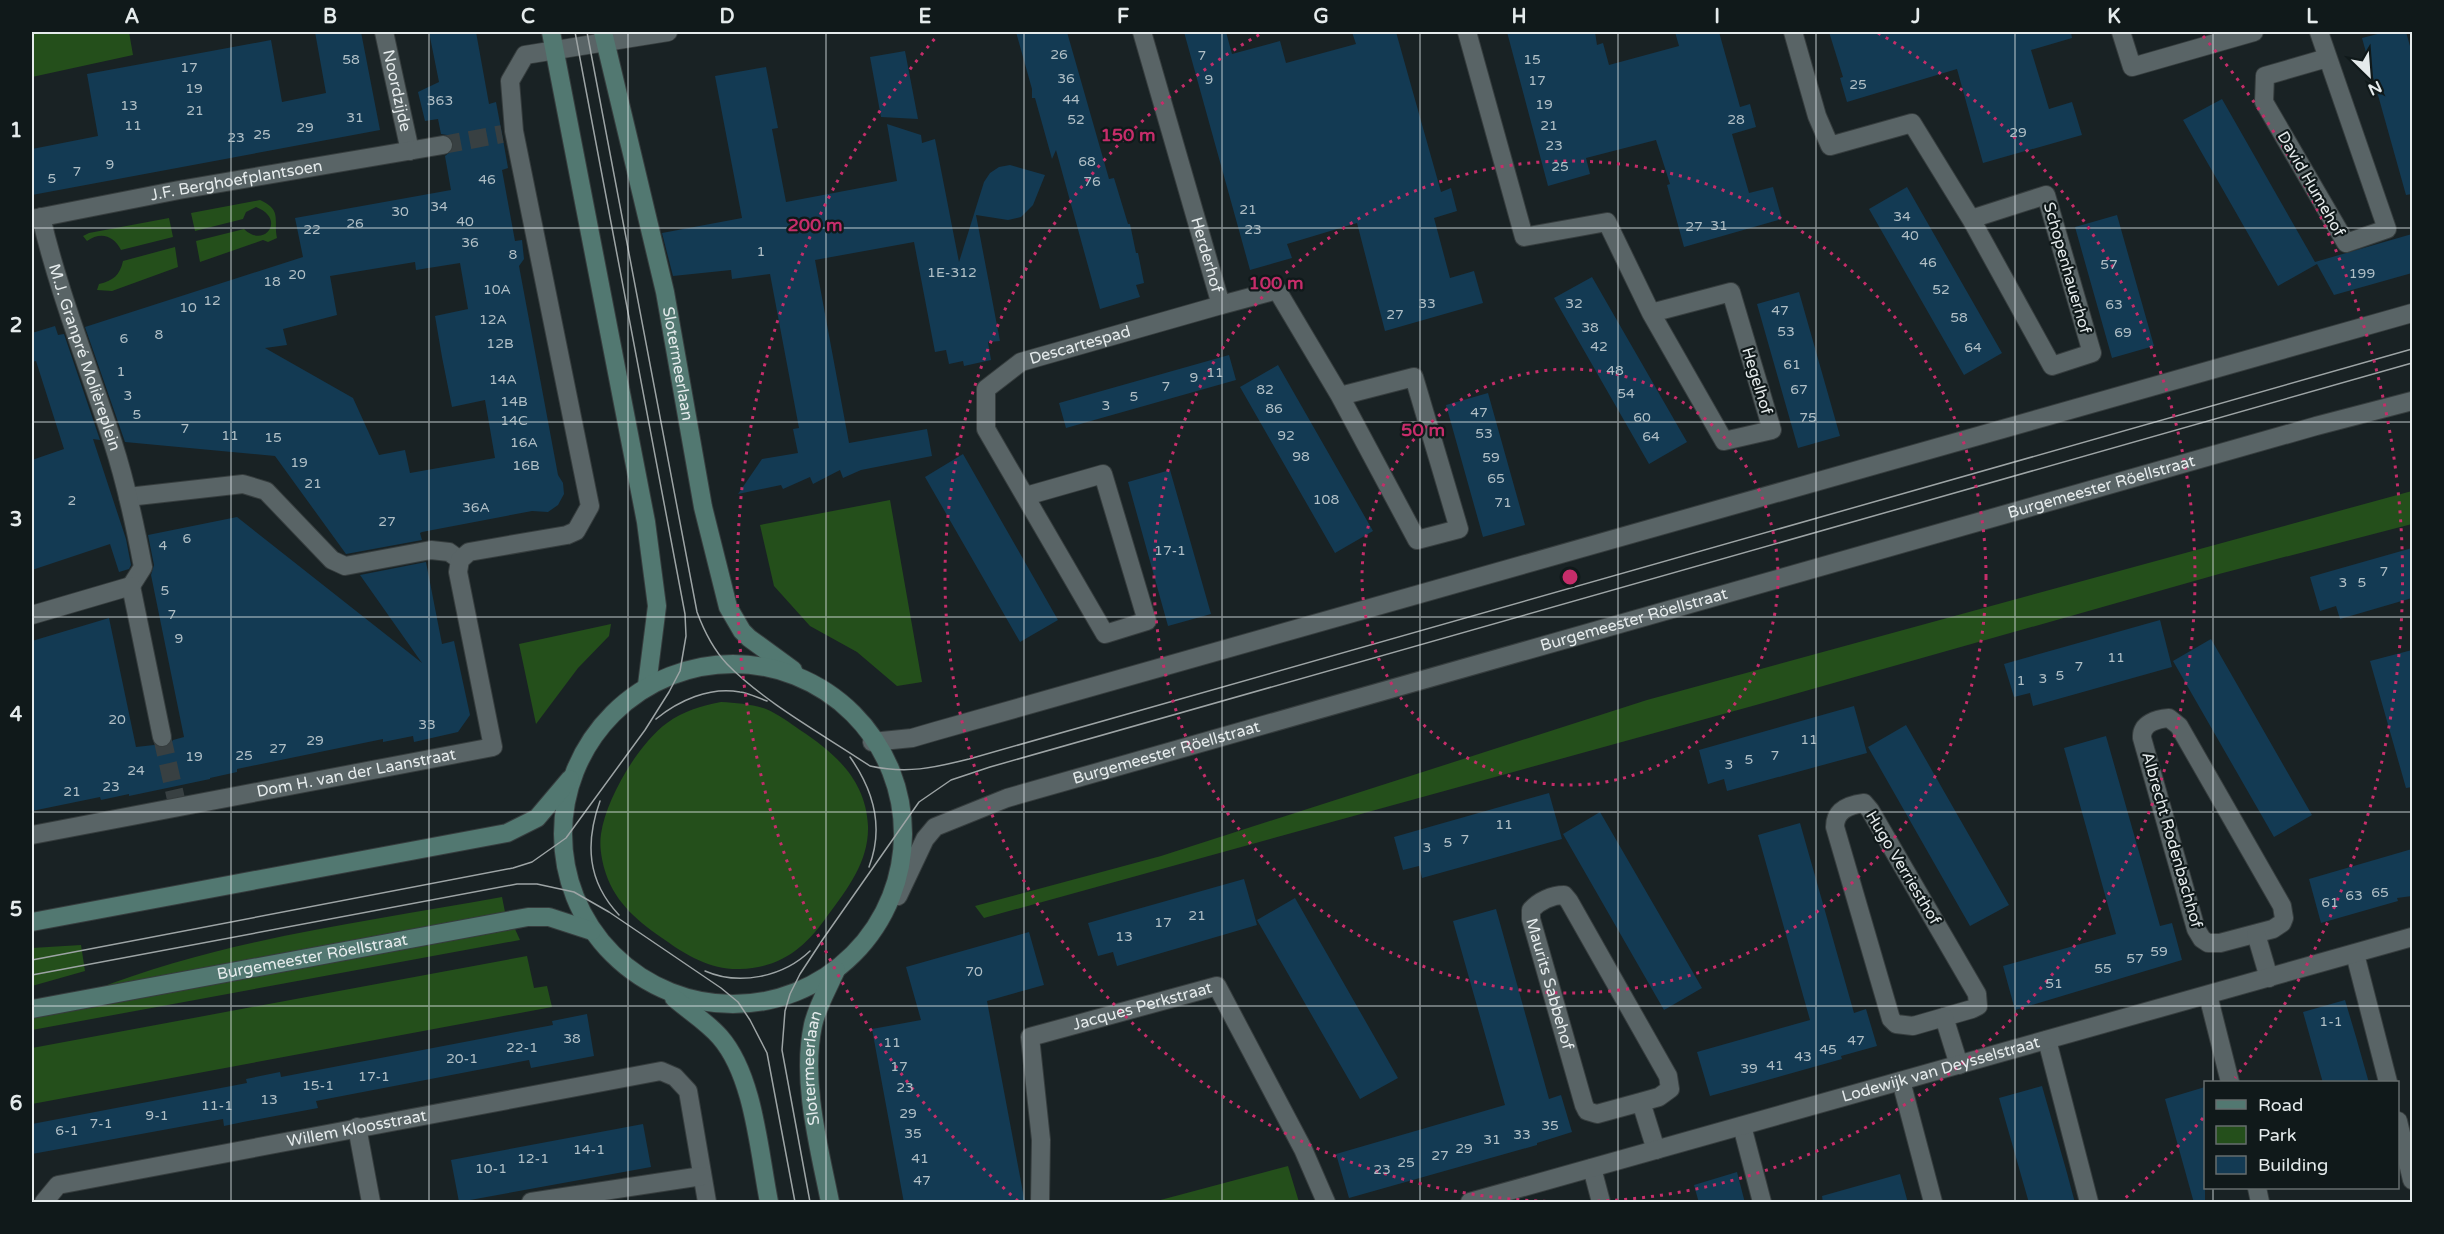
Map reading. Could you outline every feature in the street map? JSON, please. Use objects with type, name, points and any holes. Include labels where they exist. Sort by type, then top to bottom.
[{"type":"main road","points":[[551,32],[645,522],[657,606],[647,685]]},
{"type":"main road","name":"Slotermeerlaan","points":[[604,37],[665,292],[703,507],[728,607],[742,631],[749,638],[793,670]]},
{"type":"main road","points":[[32,922],[507,833],[537,818],[570,779],[606,720],[647,685],[680,671],[726,663],[793,670],[812,678],[841,699],[852,711],[872,742],[885,770],[895,808],[900,850],[898,896],[866,944],[836,970],[790,994],[738,1002],[674,998]]},
{"type":"main road","points":[[570,779],[568,847],[574,892],[592,931],[610,956],[633,976],[674,998],[720,1037],[735,1058],[748,1092],[769,1203]]},
{"type":"main road","name":"Burgemeester Röellstraat","points":[[32,1009],[528,917],[549,917],[592,931]]},
{"type":"main road","name":"Slotermeerlaan","points":[[830,1203],[816,1129],[808,1064],[813,1023],[836,970]]},
{"type":"street","name":"Noordzijde","points":[[384,32],[410,151]]},
{"type":"street","points":[[128,497],[243,484],[266,492],[301,525],[332,560],[345,566],[431,550],[449,552],[460,560],[469,552],[567,535],[576,531],[590,506],[508,133],[510,81],[525,55],[604,37],[668,32]]},
{"type":"street","name":"Herderhof","points":[[1142,32],[1221,305],[1277,290],[1340,396],[1418,540],[1459,529],[1414,377],[1340,396]]},
{"type":"street","name":"Hegelhof","points":[[1467,32],[1524,237],[1607,222],[1651,313],[1724,441],[1772,430],[1731,292],[1651,313]]},
{"type":"street","name":"Schopenhauerhof","points":[[1793,32],[1818,116],[1830,146],[1912,123],[1971,219],[2052,366],[2092,353],[2046,195],[1971,219]]},
{"type":"street","points":[[2121,32],[2132,67],[2254,32]]},
{"type":"street","name":"David Humehof","points":[[2319,32],[2387,229],[2346,243],[2264,102],[2265,76],[2327,58]]},
{"type":"street","name":"J.F. Berghoefplantsoen","points":[[36,218],[179,190],[443,145]]},
{"type":"street","name":"M.J. Granpré Molièreplein","points":[[36,218],[114,445],[128,497],[143,567],[131,586]]},
{"type":"street","name":"Descartespad","points":[[1026,496],[986,429],[986,389],[1021,362],[1221,305]]},
{"type":"street","points":[[872,742],[912,738],[2412,313]]},
{"type":"street","name":"Burgemeester Röellstraat","points":[[898,896],[925,839],[935,827],[1007,798],[2412,401]]},
{"type":"street","points":[[1103,474],[1147,621],[1105,634],[1026,496],[1103,474]]},
{"type":"street","name":"Dom H. van der Laanstraat","points":[[32,836],[493,747],[458,572],[460,560]]},
{"type":"street","points":[[32,615],[131,586],[162,737]]},
{"type":"street","name":"Albrecht Rodenbachhof","points":[[2169,718],[2175,721],[2283,906],[2285,912],[2282,923],[2273,929],[2256,934],[2220,943],[2208,943],[2202,939],[2196,929],[2142,738],[2144,728],[2154,721],[2169,718]]},
{"type":"street","name":"Hugo Verriesthof","points":[[1864,803],[1870,810],[1977,994],[1978,1006],[1944,1017],[1904,1026],[1896,1024],[1887,1012],[1835,827],[1835,818],[1847,807],[1864,803]]},
{"type":"street","name":"Maurits Sabbehof","points":[[1556,895],[1564,895],[1569,901],[1668,1076],[1670,1089],[1666,1093],[1641,1102],[1597,1114],[1587,1111],[1531,919],[1531,910],[1536,903],[1556,895]]},
{"type":"street","points":[[2256,934],[2270,978]]},
{"type":"street","name":"Lodewijk van Deysselstraat","points":[[1470,1203],[2412,938]]},
{"type":"street","points":[[2355,954],[2387,1081]]},
{"type":"street","name":"Jacques Perkstraat","points":[[1040,1203],[1041,1140],[1030,1037],[1217,986],[1303,1149],[1326,1203]]},
{"type":"street","points":[[2208,995],[2230,1081]]},
{"type":"street","points":[[1944,1017],[1959,1065]]},
{"type":"street","points":[[2047,1040],[2089,1203]]},
{"type":"street","name":"Willem Kloosstraat","points":[[44,1203],[58,1185],[662,1071],[675,1077],[688,1091],[702,1176]]},
{"type":"street","points":[[1901,1081],[1933,1203]]},
{"type":"street","points":[[1641,1102],[1656,1150]]},
{"type":"street","points":[[1742,1126],[1761,1203]]},
{"type":"street","points":[[357,1127],[371,1203]]},
{"type":"street","points":[[2399,1129],[2412,1180]]},
{"type":"street","points":[[1592,1168],[1601,1203]]},
{"type":"street","points":[[531,1203],[702,1176],[707,1203]]},
{"type":"green space","points":[[32,32],[129,32],[133,55],[32,77]]},
{"type":"green space","points":[[260,200],[272,208],[276,216],[277,238],[268,242],[263,240],[200,262],[196,241],[244,229],[259,236],[269,230],[270,218],[256,207],[246,212],[243,219],[195,231],[191,213]]},
{"type":"green space","points":[[169,218],[173,237],[121,250],[115,241],[107,236],[97,236],[87,241],[83,236],[89,233]]},
{"type":"green space","points":[[175,247],[178,267],[112,291],[97,290],[99,284],[115,277],[123,261]]},
{"type":"green space","points":[[2412,491],[2412,524],[2219,574],[1756,705],[984,918],[975,906],[1161,856],[1647,700]]},
{"type":"green space","points":[[890,500],[922,682],[897,686],[857,652],[810,626],[774,586],[760,525]]},
{"type":"green space","points":[[611,624],[609,636],[578,668],[536,724],[519,644]]},
{"type":"green space","points":[[721,702],[766,709],[813,739],[836,758],[855,781],[866,810],[868,826],[865,851],[843,895],[811,937],[801,946],[780,960],[755,968],[730,969],[700,961],[656,934],[622,904],[610,885],[601,854],[601,834],[609,805],[625,773],[645,744],[656,732],[679,715]]},
{"type":"green space","points":[[502,897],[505,912],[92,991],[141,973],[243,945],[346,924]]},
{"type":"green space","points":[[515,929],[520,940],[32,1030],[32,1017],[483,933]]},
{"type":"green space","points":[[81,945],[85,971],[32,986],[32,948]]},
{"type":"green space","points":[[527,956],[534,988],[547,986],[552,1007],[32,1104],[32,1048]]},
{"type":"green space","points":[[1288,1166],[1299,1202],[1153,1202]]},
{"type":"building","points":[[315,32],[361,32],[380,130],[32,195],[32,149],[98,136],[87,74],[271,40],[282,102],[326,93]]},
{"type":"building","points":[[429,32],[476,32],[489,104],[496,102],[508,168],[502,170],[515,241],[522,240],[524,259],[519,266],[558,475],[563,483],[564,494],[558,505],[548,512],[532,511],[422,532],[420,533],[422,540],[346,554],[275,456],[125,442],[85,327],[303,257],[295,218],[451,190],[445,156],[453,149],[454,143],[447,135],[441,134],[438,119],[425,121],[418,92],[439,82]],"holes":[[[415,262],[416,270],[460,263],[468,309],[435,316],[442,357],[452,407],[485,400],[495,458],[410,473],[405,450],[379,455],[353,398],[265,348],[287,345],[283,329],[337,315],[330,276]]]},
{"type":"building","points":[[1016,32],[1067,32],[1109,179],[1114,178],[1128,224],[1130,224],[1136,253],[1138,253],[1144,283],[1136,285],[1140,297],[1100,309],[1056,150],[1052,159],[1035,98],[1032,98],[1032,89]]},
{"type":"building","points":[[1184,32],[1226,32],[1232,54],[1280,41],[1286,63],[1356,44],[1352,32],[1396,32],[1441,192],[1451,188],[1457,211],[1434,218],[1450,278],[1474,271],[1483,303],[1385,331],[1357,223],[1287,244],[1292,258],[1250,270]]},
{"type":"building","points":[[1507,32],[1595,32],[1597,45],[1603,43],[1609,65],[1679,46],[1675,32],[1719,32],[1740,107],[1750,104],[1756,127],[1732,134],[1749,193],[1773,187],[1782,219],[1684,247],[1667,185],[1670,184],[1656,140],[1586,158],[1590,174],[1548,186]]},
{"type":"building","points":[[1829,32],[2071,32],[2072,38],[2031,50],[2049,109],[2072,102],[2082,135],[1983,163],[1957,69],[1847,102],[1840,78],[1843,77]]},
{"type":"building","points":[[2385,32],[2406,32],[2412,53],[2412,194],[2406,195],[2362,38]]},
{"type":"building","points":[[905,51],[918,119],[881,117],[870,57]]},
{"type":"building","points":[[766,67],[778,128],[772,129],[786,202],[897,181],[887,124],[921,135],[922,143],[935,139],[959,262],[984,182],[990,173],[999,167],[1010,165],[1045,175],[1033,205],[1021,217],[1008,220],[976,215],[1000,341],[988,342],[991,360],[964,366],[963,361],[949,364],[946,350],[935,352],[914,242],[815,260],[849,443],[927,429],[932,456],[861,470],[843,478],[840,470],[813,484],[810,477],[783,489],[781,485],[738,494],[762,459],[798,453],[793,429],[799,428],[770,274],[732,279],[731,270],[673,276],[662,233],[742,218],[715,76]]},
{"type":"building","points":[[2222,99],[2315,262],[2412,234],[2412,273],[2334,295],[2317,264],[2278,286],[2183,120]]},
{"type":"building","points":[[1907,187],[2002,353],[1964,375],[1869,209]]},
{"type":"building","points":[[2117,215],[2154,346],[2112,358],[2075,227]]},
{"type":"building","points":[[1592,277],[1687,442],[1649,464],[1554,298]]},
{"type":"building","points":[[1799,292],[1840,436],[1798,448],[1757,304]]},
{"type":"building","points":[[55,326],[58,335],[64,334],[100,440],[93,439],[126,539],[131,565],[129,569],[119,572],[110,544],[32,570],[32,460],[64,449],[36,361],[32,362],[32,333]]},
{"type":"building","points":[[1229,355],[1236,380],[1066,428],[1059,403]]},
{"type":"building","points":[[1278,365],[1373,531],[1335,553],[1240,387]]},
{"type":"building","points":[[1488,393],[1525,525],[1483,537],[1446,405]]},
{"type":"building","points":[[963,454],[1058,620],[1020,642],[925,477]]},
{"type":"building","points":[[1170,470],[1211,614],[1168,626],[1128,482]]},
{"type":"building","points":[[237,517],[422,663],[360,575],[426,562],[442,644],[454,641],[470,715],[458,732],[414,742],[413,736],[383,742],[383,739],[237,769],[237,772],[210,779],[129,796],[129,794],[101,800],[100,797],[32,811],[32,641],[109,618],[136,747],[154,745],[164,748],[169,746],[173,740],[184,737],[151,575],[154,565],[148,535]]},
{"type":"building","points":[[2412,548],[2412,598],[2340,619],[2336,606],[2320,611],[2310,577]]},
{"type":"building","points":[[2160,620],[2172,667],[2033,706],[2030,693],[2014,697],[2004,664]]},
{"type":"building","points":[[2211,639],[2312,815],[2274,837],[2173,661]]},
{"type":"building","points":[[2412,650],[2412,787],[2406,788],[2370,661]]},
{"type":"building","points":[[1854,706],[1867,753],[1727,791],[1724,779],[1708,784],[1699,750]]},
{"type":"building","points":[[1906,725],[2009,905],[1970,926],[1868,747]]},
{"type":"building","points":[[2106,736],[2160,926],[2172,923],[2182,960],[2015,1010],[2003,966],[2116,934],[2064,748]]},
{"type":"building","points":[[1549,793],[1562,839],[1422,878],[1419,866],[1403,870],[1394,837]]},
{"type":"building","points":[[1600,812],[1702,988],[1664,1010],[1563,834]]},
{"type":"building","points":[[1800,823],[1854,1013],[1866,1009],[1877,1046],[1841,1056],[1842,1059],[1710,1096],[1697,1052],[1810,1020],[1758,835]]},
{"type":"building","points":[[2412,849],[2412,896],[2397,898],[2398,901],[2321,923],[2309,879]]},
{"type":"building","points":[[1244,879],[1257,925],[1117,966],[1113,952],[1098,956],[1088,923]]},
{"type":"building","points":[[1295,898],[1398,1078],[1360,1099],[1257,920]]},
{"type":"building","points":[[1496,909],[1549,1099],[1561,1095],[1572,1132],[1537,1143],[1537,1145],[1349,1198],[1336,1154],[1505,1105],[1453,921]]},
{"type":"building","points":[[1029,932],[1044,985],[987,1001],[1025,1203],[904,1203],[872,1029],[921,1020],[906,967]]},
{"type":"building","points":[[2345,1000],[2368,1081],[2322,1081],[2303,1012]]},
{"type":"building","points":[[587,1014],[594,1056],[531,1068],[529,1060],[316,1101],[318,1108],[224,1126],[223,1119],[32,1154],[32,1124],[247,1083],[246,1079],[280,1072],[281,1077],[553,1025],[552,1021]]},
{"type":"building","points":[[2042,1086],[2075,1203],[2029,1203],[1999,1098]]},
{"type":"building","points":[[2204,1087],[2205,1203],[2194,1203],[2165,1099]]},
{"type":"building","points":[[643,1124],[651,1167],[459,1202],[451,1160]]},
{"type":"building","points":[[1737,1172],[1745,1203],[1699,1203],[1694,1185]]},
{"type":"building","points":[[1900,1174],[1908,1203],[1823,1203],[1822,1196]]},
{"type":"tunnel","points":[[443,145],[502,134]]},
{"type":"tunnel","points":[[162,737],[178,808]]},
{"type":"tram line","points":[[32,960],[513,868],[532,862],[566,838],[645,730],[669,692],[680,671],[686,636],[685,614],[575,32]]},
{"type":"tram line","points":[[587,32],[697,612],[709,640],[727,664],[742,678],[796,718],[870,766],[908,770],[969,759],[2412,349]]},
{"type":"tram line","points":[[810,1202],[782,1050],[785,1011],[790,994],[823,939],[919,802],[951,780],[2412,363]]},
{"type":"tram line","points":[[656,719],[684,701],[717,691],[743,693],[767,701]]},
{"type":"tram line","points":[[850,757],[871,796],[874,810],[876,838],[869,867]]},
{"type":"tram line","points":[[600,801],[592,832],[592,861],[600,889],[619,915]]},
{"type":"tram line","points":[[32,975],[517,884],[537,884],[574,892],[609,912],[738,1002],[767,1053],[795,1202]]},
{"type":"tram line","points":[[705,971],[732,978],[760,976],[787,967],[810,951]]}]
